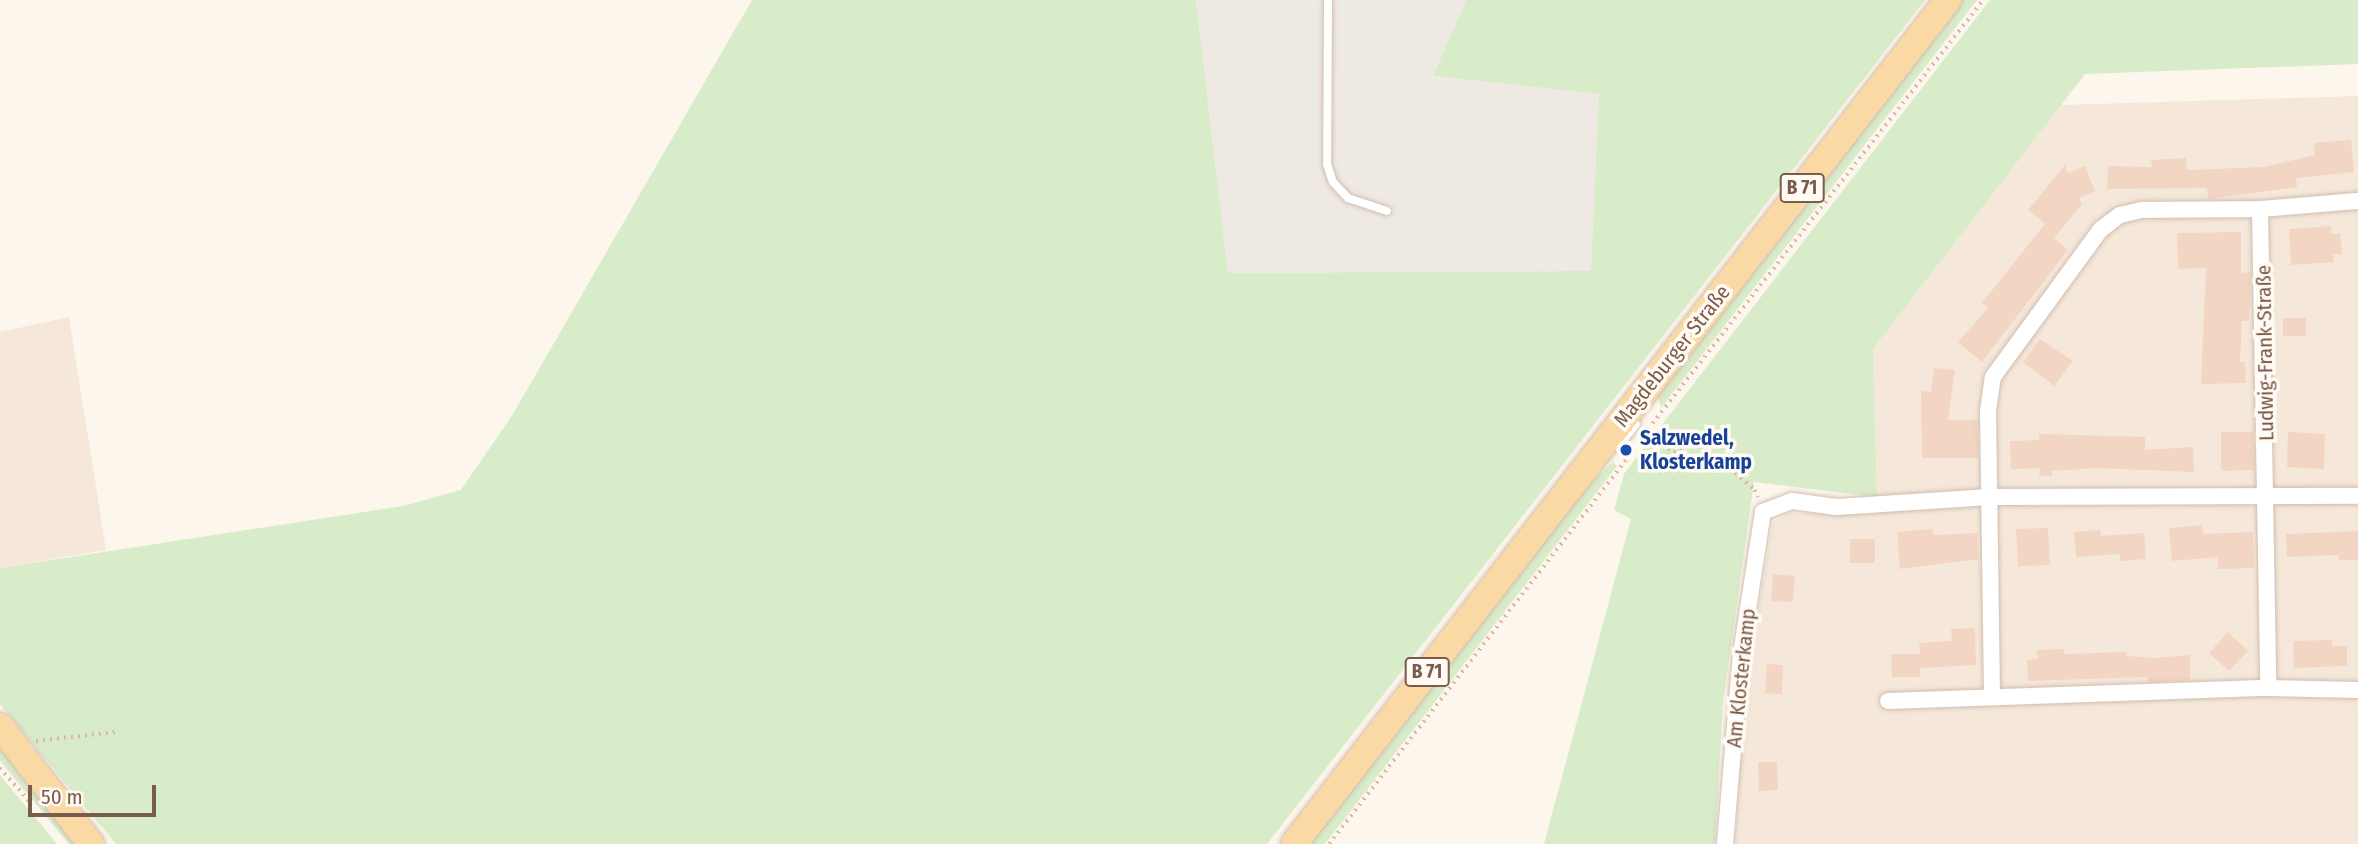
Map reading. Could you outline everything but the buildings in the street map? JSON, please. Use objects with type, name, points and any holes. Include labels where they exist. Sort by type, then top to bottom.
[{"type":"main road","name":"Magdeburger Straße","points":[[1294,844],[1948,0]]},
{"type":"main road","points":[[0,726],[91,844]]},
{"type":"street","points":[[1992,695],[1988,411],[1993,377],[2000,362],[2110,219],[2142,210],[2260,209],[2358,201]]},
{"type":"street","name":"Ludwig-Frank-Straße","points":[[2260,209],[2268,688]]},
{"type":"street","points":[[1763,512],[1792,501],[1837,507],[1907,506],[1932,499],[1989,497],[2358,496]]},
{"type":"street","name":"Am Klosterkamp","points":[[1725,844],[1741,654],[1763,512]]},
{"type":"street","points":[[1888,701],[1970,700],[1992,695],[2268,688],[2358,690]]},
{"type":"lane","points":[[1328,0],[1327,164],[1333,182],[1348,198],[1387,211]]},
{"type":"lane","points":[[1614,453],[1644,412],[1656,376]]},
{"type":"lane","points":[[1560,500],[1596,471]]},
{"type":"path","points":[[1638,443],[1983,0]]},
{"type":"path","points":[[1646,432],[1674,453],[1688,441],[1698,441],[1755,489],[1763,512]]},
{"type":"path","points":[[1329,844],[1629,454]]},
{"type":"path","points":[[20,752],[38,740],[115,732]]},
{"type":"shaded area","points":[[1196,0],[1466,0],[1433,76],[1600,94],[1591,271],[1228,273]]},
{"type":"shaded area","points":[[2358,96],[2358,844],[1735,844],[1745,688],[1773,522],[1789,513],[1877,514],[1873,349],[2061,105]]},
{"type":"shaded area","points":[[69,317],[106,550],[0,568],[0,332]]},
{"type":"green space","points":[[752,0],[1196,0],[1228,273],[1591,271],[1599,94],[1433,76],[1466,0],[1925,0],[1267,844],[116,844],[0,704],[0,568],[403,506],[461,490],[513,414]]},
{"type":"green space","points":[[1961,0],[1977,0],[1661,408],[1657,393]]},
{"type":"green space","points":[[1990,0],[2358,0],[2358,64],[2085,74],[1873,349],[1877,497],[1754,482],[1723,702],[1715,844],[1544,844],[1631,519],[1614,510],[1624,474]]},
{"type":"green space","points":[[1613,462],[1617,466],[1325,844],[1309,844],[1576,496]]},
{"type":"green space","points":[[0,741],[79,844],[69,844],[0,761]]},
{"type":"green space","points":[[0,775],[57,844],[0,844]]},
{"type":"place","name":"Salzwedel, Klosterkamp","points":[[1626,450]]}]
